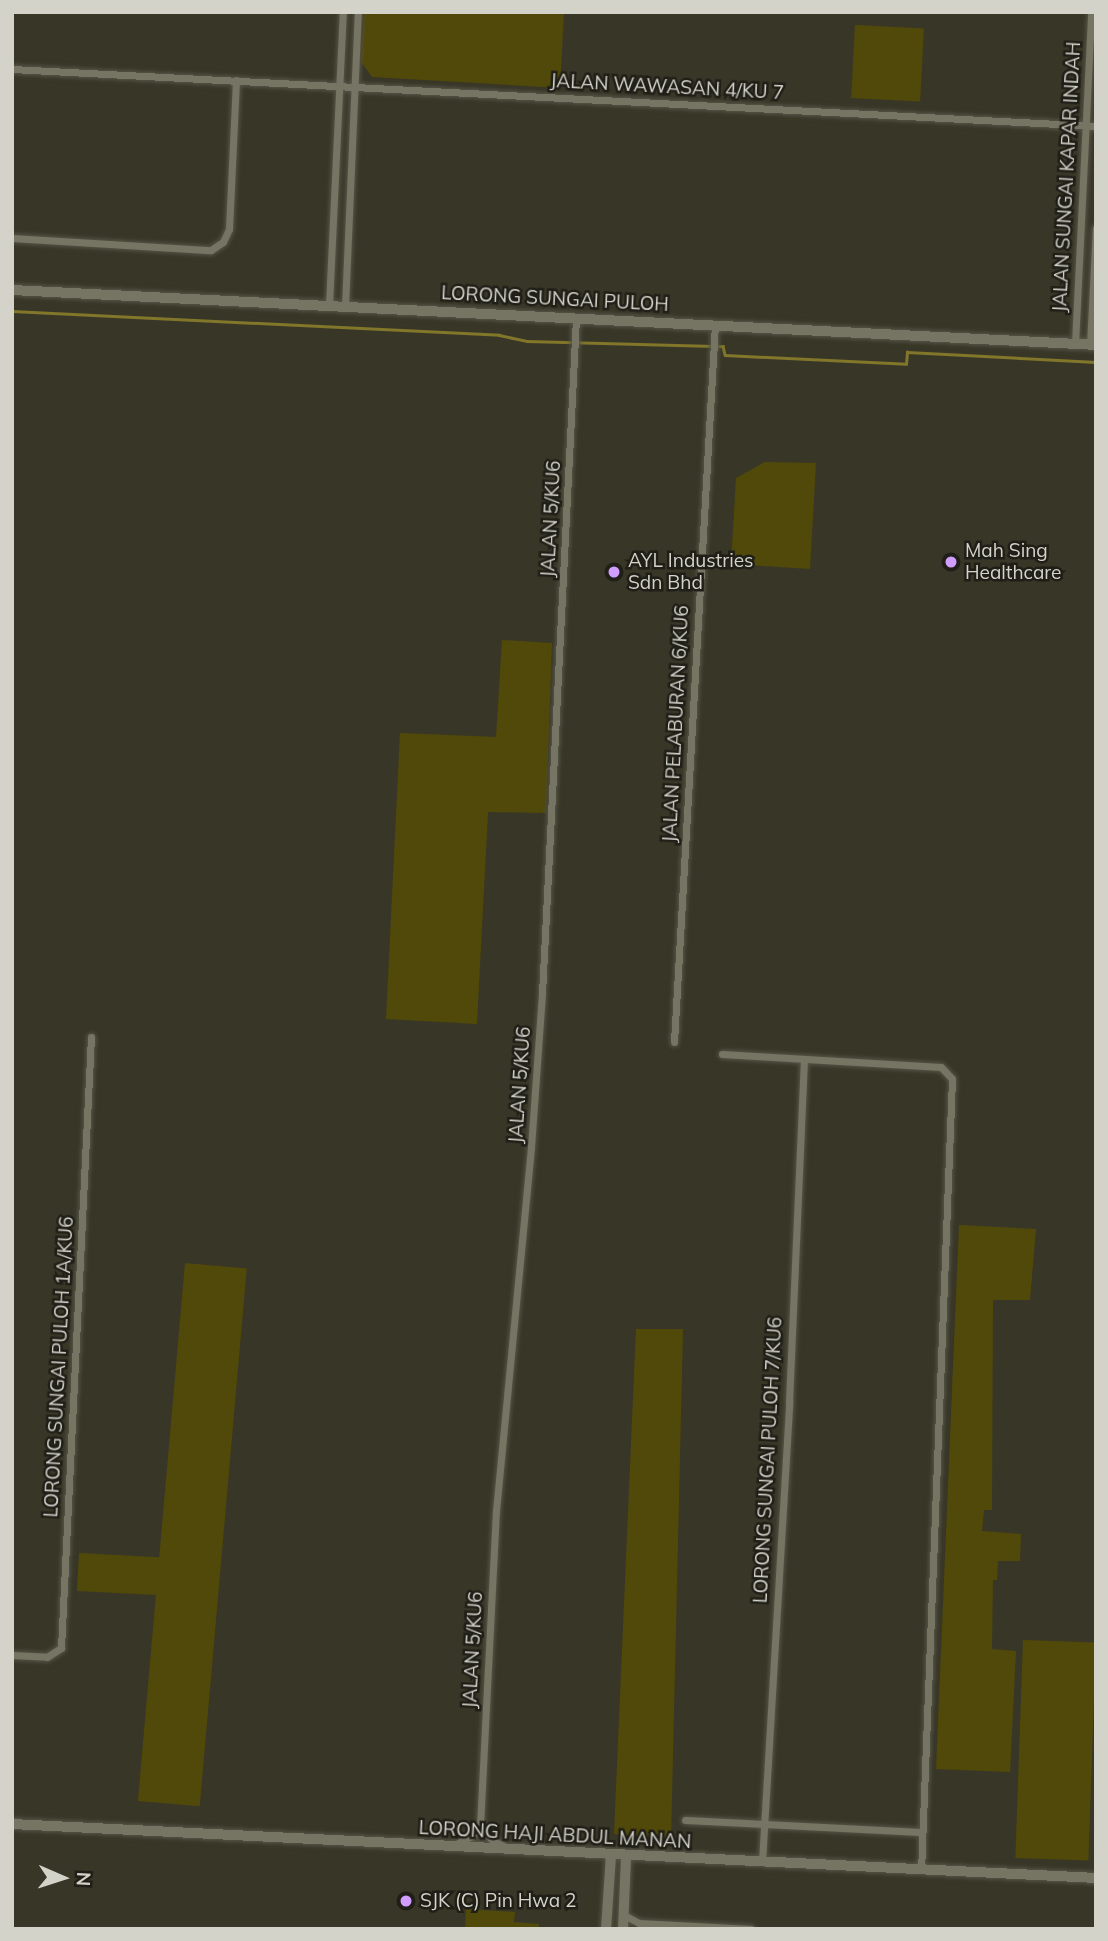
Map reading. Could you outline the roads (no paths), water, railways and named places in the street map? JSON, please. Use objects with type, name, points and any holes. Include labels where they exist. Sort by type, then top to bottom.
[{"type":"street","points":[[329,305],[343,12]]},
{"type":"street","points":[[345,306],[358,12]]},
{"type":"street","name":"JALAN SUNGAI KAPAR INDAH","points":[[1075,344],[1091,12]]},
{"type":"street","name":"JALAN WAWASAN 4/KU 7","points":[[12,69],[1096,126]]},
{"type":"street","points":[[12,238],[211,250],[223,242],[229,229],[236,80]]},
{"type":"street","name":"JALAN SUNGAI KAPAR INDAH","points":[[1093,345],[1096,228]]},
{"type":"street","name":"LORONG SUNGAI PULOH","points":[[12,290],[329,305],[577,321],[715,325],[1093,345]]},
{"type":"street","name":"JALAN 5/KU6","points":[[480,1826],[496,1511],[540,1022],[577,321]]},
{"type":"street","name":"JALAN PELABURAN 6/KU6","points":[[674,1042],[715,325]]},
{"type":"street","name":"LORONG SUNGAI PULOH 1A/KU6","points":[[12,1655],[47,1657],[61,1648],[91,1037]]},
{"type":"street","points":[[722,1054],[941,1066],[949,1071],[952,1079],[921,1870]]},
{"type":"street","name":"LORONG SUNGAI PULOH 7/KU6","points":[[762,1862],[789,1402],[804,1059]]},
{"type":"street","points":[[685,1820],[922,1832]]},
{"type":"street","name":"LORONG HAJI ABDUL MANAN","points":[[12,1824],[1096,1878]]},
{"type":"street","points":[[449,1847],[468,1839],[480,1826],[493,1841],[516,1850]]},
{"type":"street","points":[[606,1929],[611,1855]]},
{"type":"street","points":[[623,1929],[626,1856]]},
{"type":"street","points":[[624,1915],[639,1923],[673,1927],[751,1929]]},
{"type":"street","points":[[631,1929],[639,1923]]},
{"type":"waterway","points":[[12,311],[499,335],[527,341],[723,346],[725,355],[906,364],[907,352],[1096,362]]},
{"type":"place","name":"Mah Sing Healthcare","points":[[951,562]]},
{"type":"place","name":"AYL Industries Sdn Bhd","points":[[614,572]]},
{"type":"place","name":"SJK (C) Pin Hwa 2","points":[[406,1901]]}]
